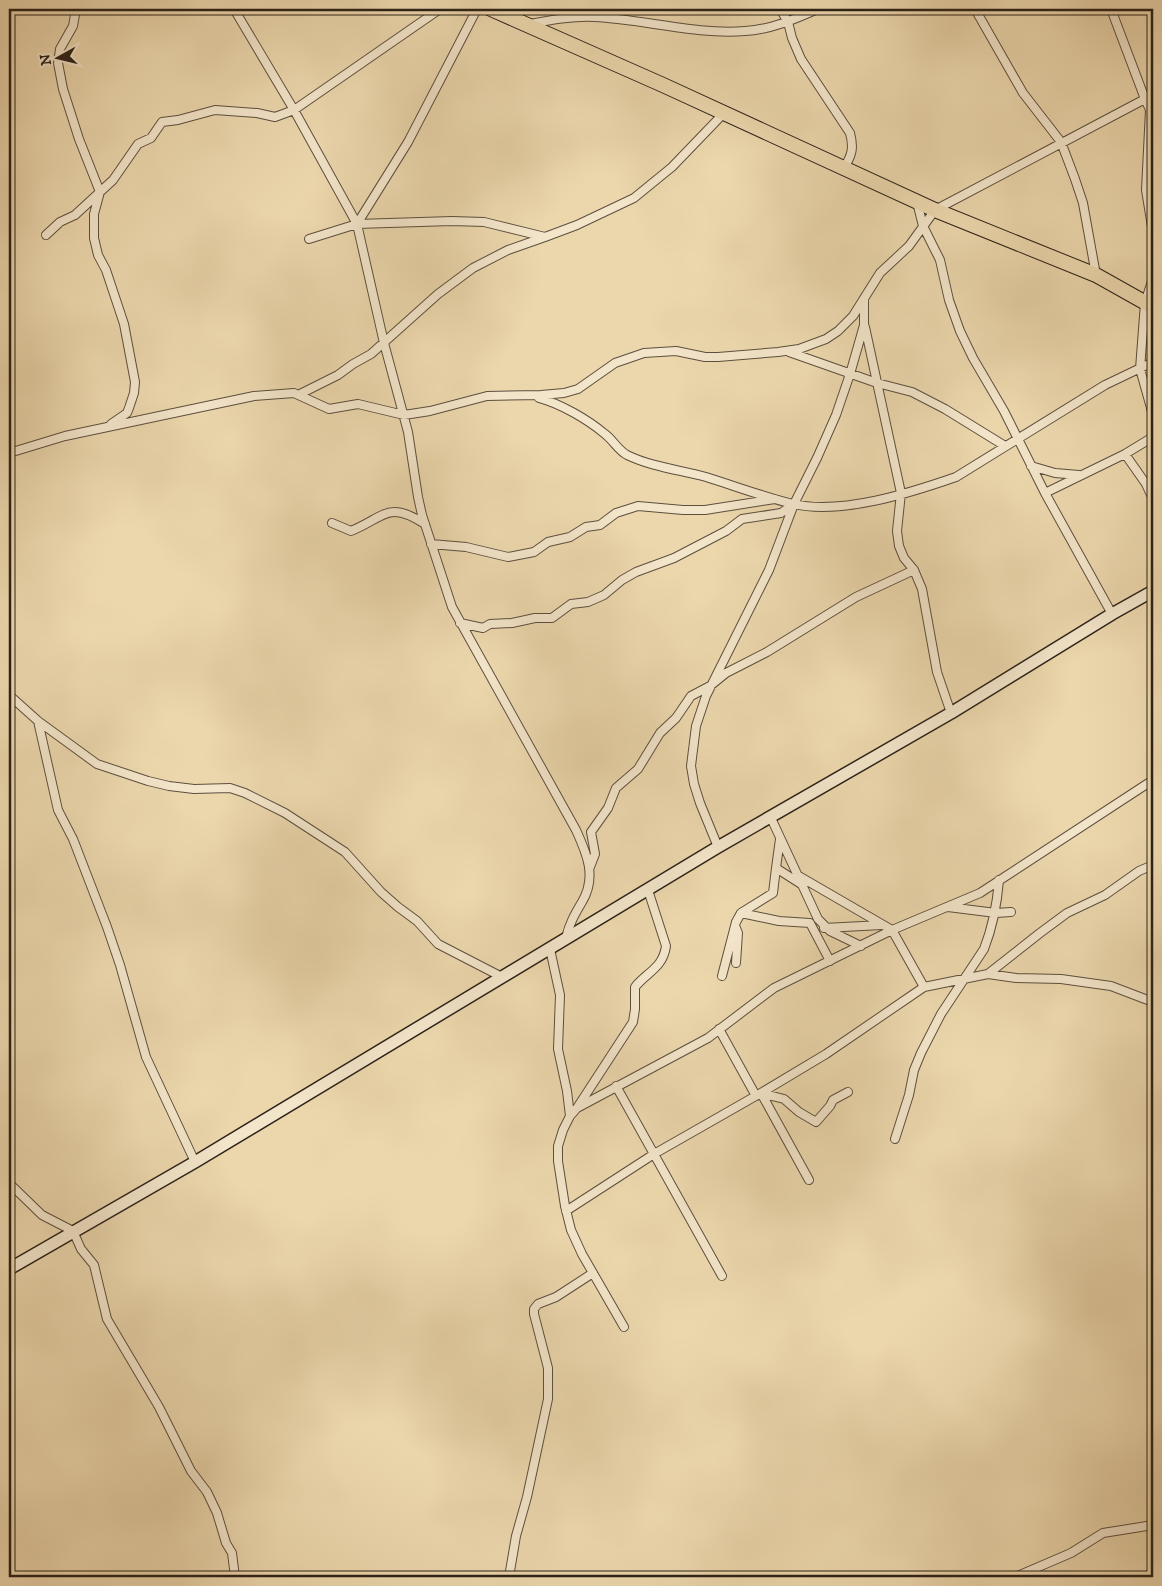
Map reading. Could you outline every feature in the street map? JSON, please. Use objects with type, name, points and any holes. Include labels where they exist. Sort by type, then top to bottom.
[{"type":"highway","points":[[491,9],[935,210],[1096,275],[1149,305]]},
{"type":"main road","points":[[9,1269],[195,1162],[718,847],[951,713],[1112,614],[1153,591]]},
{"type":"street","points":[[76,9],[73,26],[60,49],[58,63],[63,89],[79,139],[100,192],[94,214],[94,238],[98,255],[106,270],[124,324],[135,382],[133,398],[127,413],[108,427]]},
{"type":"street","points":[[234,9],[294,110],[356,224],[384,343],[404,415],[418,497],[452,607],[576,830],[590,867]]},
{"type":"street","points":[[46,235],[60,222],[75,215],[113,180],[138,144],[151,138],[162,122],[178,120],[214,110],[257,113],[275,117],[294,110],[440,9]]},
{"type":"street","points":[[356,224],[408,142],[477,9]]},
{"type":"street","points":[[592,17],[608,9]]},
{"type":"street","points":[[780,9],[788,22],[792,38],[801,59],[850,134],[853,145],[851,156],[844,168]]},
{"type":"street","points":[[527,24],[561,18],[592,17],[703,30],[746,31],[788,22],[818,9]]},
{"type":"street","points":[[976,9],[1022,93],[1060,142],[1083,203],[1096,275]]},
{"type":"street","points":[[1122,9],[1112,11],[1151,112],[1146,190],[1153,233]]},
{"type":"street","points":[[9,453],[65,436],[254,396],[287,392],[300,394],[329,409],[358,404],[404,415],[487,396],[553,394],[578,389],[615,363],[644,353],[676,351],[705,357],[718,357],[788,351],[826,339],[838,331],[853,316],[880,273],[909,246],[935,210],[1060,142],[1145,99]]},
{"type":"street","points":[[300,394],[338,376],[353,364],[372,354],[438,294],[472,268],[508,250],[577,225],[634,198],[672,167],[724,113]]},
{"type":"street","points":[[917,202],[923,226],[940,260],[949,300],[960,331],[973,358],[1019,439],[1030,466],[1112,614]]},
{"type":"street","points":[[308,239],[356,224],[452,221],[484,222],[545,237]]},
{"type":"street","points":[[1153,278],[1140,369],[1153,415]]},
{"type":"street","points":[[864,298],[864,325],[901,493],[897,531],[899,546],[904,558],[914,570],[922,589],[937,672],[951,713]]},
{"type":"street","points":[[718,847],[700,804],[691,766],[696,726],[710,686],[769,570],[794,504],[836,415],[864,325]]},
{"type":"street","points":[[788,351],[877,383],[912,392],[945,409],[1005,446]]},
{"type":"street","points":[[528,395],[554,402],[606,434],[624,453],[647,463],[697,474],[794,504],[843,506],[874,501],[956,477],[1105,385],[1153,362]]},
{"type":"street","points":[[1045,493],[1125,454],[1153,438]]},
{"type":"street","points":[[1125,454],[1146,484],[1153,499]]},
{"type":"street","points":[[1030,466],[1055,473],[1081,475]]},
{"type":"street","points":[[431,544],[466,547],[508,557],[534,552],[548,542],[570,537],[586,528],[600,526],[616,513],[638,506],[704,510],[777,499]]},
{"type":"street","points":[[460,623],[483,628],[490,624],[512,623],[535,618],[552,618],[571,604],[588,602],[604,595],[622,580],[636,572],[674,558],[726,531],[742,519],[781,513],[794,504]]},
{"type":"street","points":[[332,523],[351,531],[390,511],[411,515],[425,524]]},
{"type":"street","points":[[566,938],[569,926],[587,892],[590,867],[595,854],[591,832],[608,808],[616,788],[638,769],[660,733],[676,718],[691,696],[710,686],[726,673],[767,652],[856,597],[914,570]]},
{"type":"street","points":[[9,696],[38,721],[89,759],[108,768],[169,786],[194,789],[230,788],[245,793],[285,813],[345,852],[381,892],[398,908],[417,921],[438,944],[502,977]]},
{"type":"street","points":[[38,721],[58,810],[73,839],[110,936],[141,1034],[146,1057],[195,1162]]},
{"type":"street","points":[[577,1108],[686,1050],[719,1029],[767,992],[892,930],[980,893],[1153,780]]},
{"type":"street","points":[[771,818],[818,920],[824,928],[861,946]]},
{"type":"street","points":[[722,976],[735,924],[741,913],[773,893],[780,839]]},
{"type":"street","points":[[988,974],[1067,913],[1105,895],[1153,865]]},
{"type":"street","points":[[776,868],[801,884]]},
{"type":"street","points":[[797,875],[892,930],[924,987]]},
{"type":"street","points":[[895,1139],[909,1095],[914,1070],[921,1053],[941,1014],[984,949],[996,913],[999,880]]},
{"type":"street","points":[[624,1327],[571,1230],[558,1161],[558,1146],[570,1116],[633,1022],[635,988],[660,965],[665,955],[666,946],[648,890]]},
{"type":"street","points":[[947,907],[996,913],[1011,912]]},
{"type":"street","points":[[741,913],[779,921],[810,923],[830,961]]},
{"type":"street","points":[[735,924],[738,933],[736,963]]},
{"type":"street","points":[[824,928],[882,925]]},
{"type":"street","points":[[550,949],[560,995],[558,1049],[570,1116]]},
{"type":"street","points":[[566,1211],[654,1154],[826,1054],[924,987],[988,974],[1016,978],[1061,979],[1100,984],[1153,1002]]},
{"type":"street","points":[[719,1029],[809,1180]]},
{"type":"street","points":[[616,1086],[722,1276]]},
{"type":"street","points":[[758,1095],[784,1099],[799,1112],[816,1122],[833,1100],[848,1092]]},
{"type":"street","points":[[9,1183],[42,1215],[73,1231],[81,1248],[96,1269],[107,1319],[159,1407],[190,1471],[217,1513],[226,1543],[232,1553],[235,1577]]},
{"type":"street","points":[[510,1577],[516,1536],[527,1496],[548,1399],[548,1368],[534,1309],[538,1304],[556,1297],[593,1273]]},
{"type":"street","points":[[1015,1577],[1071,1553],[1108,1532],[1153,1525]]}]
